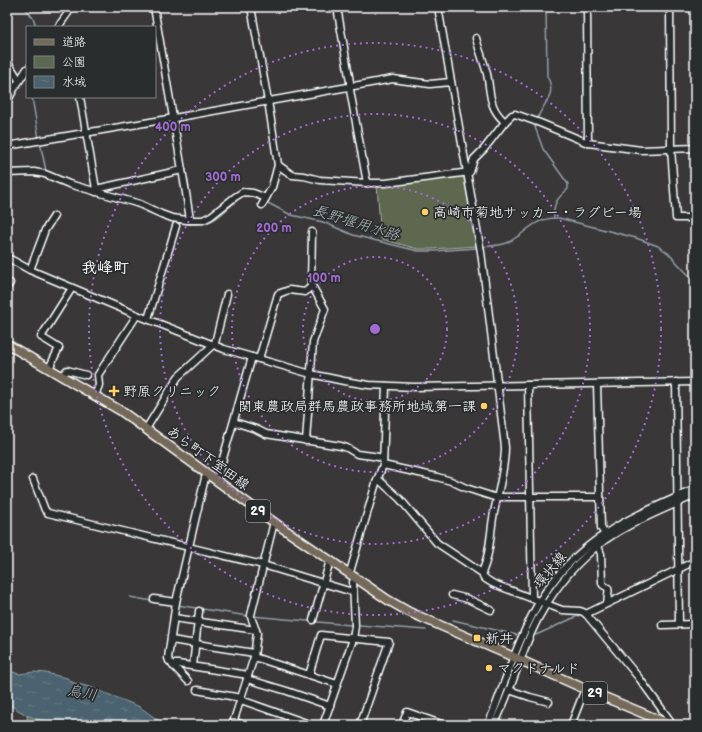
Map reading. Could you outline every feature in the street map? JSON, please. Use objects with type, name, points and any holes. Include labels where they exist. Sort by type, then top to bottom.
[{"type":"main road","name":"あら町下室田線","points":[[7,344],[121,411],[275,523],[388,600],[409,612],[517,658]]},
{"type":"main road","name":"29","points":[[517,658],[585,689],[671,725]]},
{"type":"street","points":[[59,26],[71,7]]},
{"type":"street","points":[[154,7],[174,118],[190,220]]},
{"type":"street","points":[[7,173],[34,172],[45,174],[69,184],[96,190],[131,201],[168,216],[190,220],[203,220],[212,216],[243,192],[253,193],[264,201],[272,187],[278,165],[251,7]]},
{"type":"street","points":[[337,7],[367,183]]},
{"type":"street","points":[[438,7],[480,247],[504,453],[493,518],[490,547],[482,573]]},
{"type":"street","points":[[587,7],[588,143]]},
{"type":"street","points":[[670,7],[671,148],[676,218],[695,218]]},
{"type":"street","points":[[476,38],[487,75],[488,88],[493,107],[498,116],[505,122]]},
{"type":"street","points":[[7,61],[19,80]]},
{"type":"street","points":[[7,102],[26,70]]},
{"type":"street","points":[[7,146],[393,79],[430,84],[451,82]]},
{"type":"street","points":[[80,98],[96,190]]},
{"type":"street","points":[[278,165],[292,175],[320,180],[367,183],[386,183],[470,172],[474,159],[484,149],[505,122],[515,114],[588,143],[641,150],[695,148]]},
{"type":"street","points":[[96,190],[182,170]]},
{"type":"street","points":[[30,270],[45,230],[54,216]]},
{"type":"street","points":[[148,319],[176,226]]},
{"type":"street","points":[[306,440],[313,342],[325,309],[310,281],[312,232]]},
{"type":"street","points":[[10,259],[30,270],[213,346],[310,374],[344,381],[369,385],[421,387],[695,382]]},
{"type":"street","points":[[259,359],[278,294],[289,290],[305,292],[312,286]]},
{"type":"street","points":[[49,369],[59,348],[41,337],[72,288]]},
{"type":"street","points":[[146,429],[178,377],[215,343],[227,294]]},
{"type":"street","points":[[95,396],[99,385],[98,375],[137,315]]},
{"type":"street","points":[[216,480],[252,357]]},
{"type":"street","points":[[62,376],[67,370],[86,374]]},
{"type":"street","points":[[676,382],[680,624]]},
{"type":"street","points":[[597,384],[601,528],[604,534]]},
{"type":"street","points":[[528,385],[532,598]]},
{"type":"street","points":[[323,725],[353,639],[355,626],[353,582],[350,572],[383,462],[386,386]]},
{"type":"street","points":[[234,422],[260,430],[266,434],[341,446],[357,454],[373,456],[383,462],[451,481],[466,488],[494,497],[600,497]]},
{"type":"street","points":[[188,681],[173,666],[168,658],[176,602],[208,474]]},
{"type":"street","points":[[33,479],[45,510],[48,513],[263,565],[353,591]]},
{"type":"street","points":[[378,479],[400,499],[437,543],[482,573],[484,578],[494,584],[539,602],[562,610],[580,611],[586,614],[639,678],[669,719],[671,725]]},
{"type":"street","name":"環状線","points":[[488,725],[517,658],[546,604],[558,586],[582,559],[598,546],[619,531],[678,500],[695,488]]},
{"type":"street","name":"環状線","points":[[494,725],[509,690],[526,628],[539,602],[565,568],[604,534],[639,515],[695,495]]},
{"type":"street","points":[[244,725],[235,722],[234,720],[254,655],[257,633],[251,615],[275,523]]},
{"type":"street","points":[[598,546],[601,554],[602,583],[609,589],[607,600],[608,603]]},
{"type":"street","points":[[586,614],[695,561]]},
{"type":"street","points":[[313,620],[331,562]]},
{"type":"street","points":[[452,596],[468,599],[491,610]]},
{"type":"street","points":[[154,599],[176,602]]},
{"type":"street","points":[[193,666],[200,611]]},
{"type":"street","points":[[174,618],[256,630]]},
{"type":"street","points":[[662,625],[695,624]]},
{"type":"street","points":[[309,675],[321,635],[389,642],[360,725]]},
{"type":"street","points":[[171,640],[254,655],[337,684]]},
{"type":"street","points":[[173,666],[175,664],[193,666],[248,677],[330,706]]},
{"type":"street","points":[[571,725],[585,689]]},
{"type":"street","points":[[197,690],[241,699],[312,725]]},
{"type":"street","points":[[509,690],[549,702]]},
{"type":"street","points":[[402,725],[407,712],[444,725]]},
{"type":"green space","name":"高崎市菊地サッカー・ラグビー場","points":[[463,173],[477,246],[418,249],[381,239],[377,185]]},
{"type":"green space","points":[[27,715],[46,721],[54,725],[28,725]]},
{"type":"water","name":"烏川","points":[[7,670],[19,674],[34,672],[46,673],[67,678],[74,683],[90,687],[140,707],[165,725],[54,725],[26,715],[7,702]]},
{"type":"waterway","points":[[25,7],[34,20],[36,26]]},
{"type":"waterway","points":[[537,120],[548,99],[551,89],[547,76],[546,7]]},
{"type":"waterway","points":[[21,72],[26,65]]},
{"type":"waterway","points":[[32,98],[39,139]]},
{"type":"waterway","points":[[536,123],[535,127],[543,149],[568,184],[568,189],[555,204],[554,217]]},
{"type":"waterway","points":[[40,142],[46,171]]},
{"type":"waterway","name":"長野堰用水路","points":[[7,176],[34,176],[50,180]]},
{"type":"waterway","name":"長野堰用水路","points":[[129,204],[171,221],[199,224],[209,222],[214,219],[242,197],[252,196],[262,200]]},
{"type":"waterway","name":"長野堰用水路","points":[[266,202],[291,215],[323,222],[353,235],[418,251],[477,248]]},
{"type":"waterway","name":"長野堰用水路","points":[[481,247],[495,246],[506,243],[542,220],[559,218],[636,238],[658,246],[668,253],[695,282]]},
{"type":"waterway","points":[[640,584],[649,580]]},
{"type":"waterway","points":[[130,597],[152,601]]},
{"type":"waterway","points":[[177,605],[248,616]]},
{"type":"waterway","points":[[536,635],[580,615]]},
{"type":"waterway","points":[[252,616],[351,625]]},
{"type":"waterway","points":[[453,620],[517,635]]},
{"type":"waterway","points":[[359,625],[426,630]]},
{"type":"place","name":"高崎市菊地サッカー・ラグビー場","points":[[425,212]]},
{"type":"place","name":"野原クリニック","points":[[114,391]]},
{"type":"place","name":"関東農政局群馬農政事務所地域第一課","points":[[484,406]]},
{"type":"place","name":"新井","points":[[477,638]]},
{"type":"place","name":"マクドナルド","points":[[489,668]]},
{"type":"district","name":"我峰町","points":[[105,268]]}]
